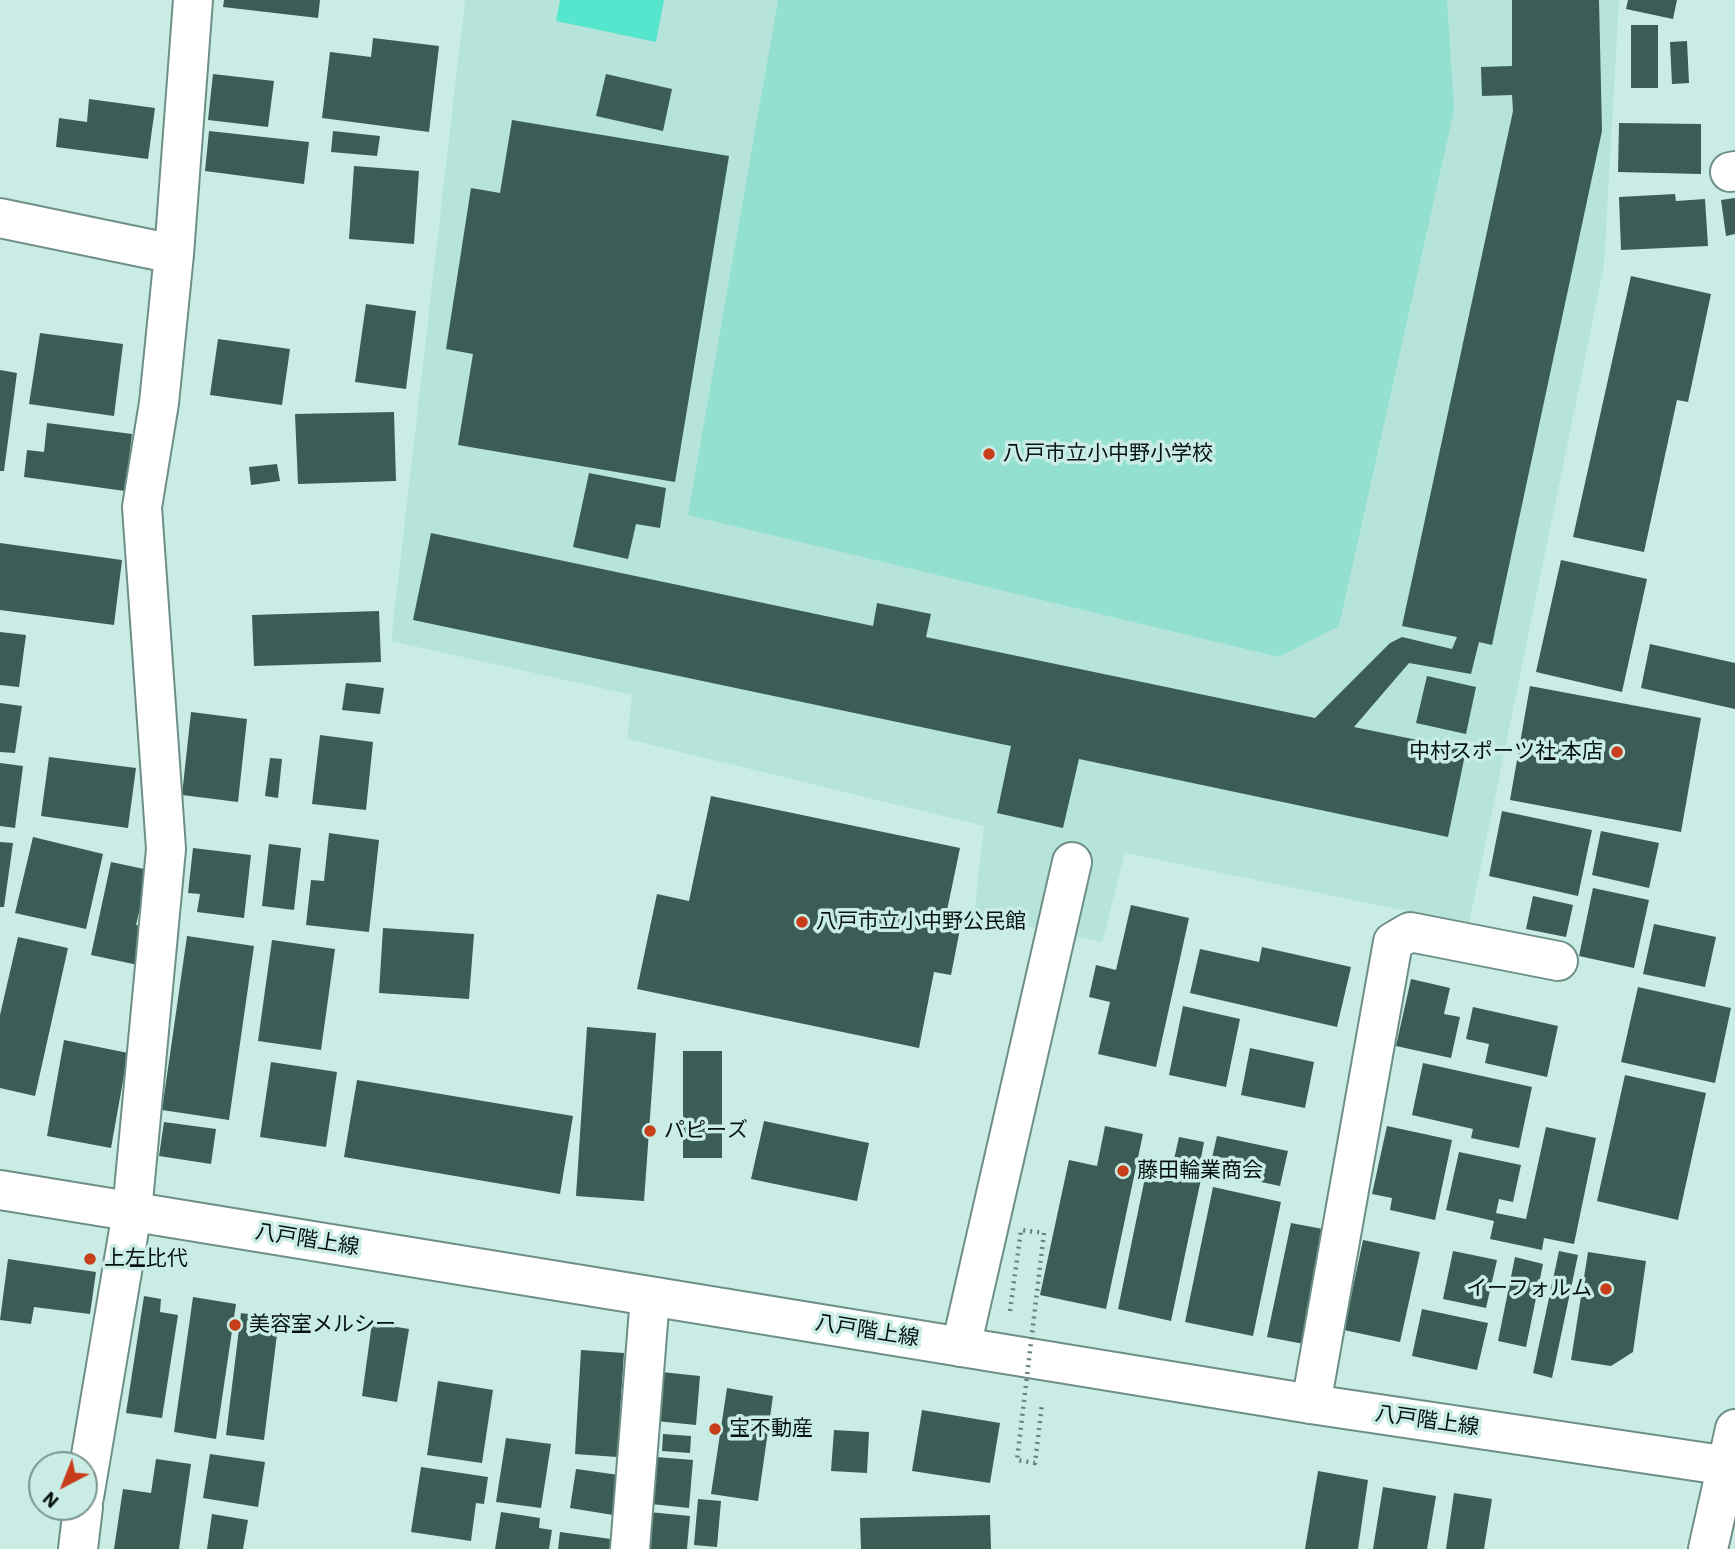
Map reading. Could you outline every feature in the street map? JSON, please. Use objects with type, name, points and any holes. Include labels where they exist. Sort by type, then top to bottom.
[{"type":"street","points":[[92,1451],[132,1212],[166,849],[142,507],[159,403],[174,254],[193,0]]},
{"type":"street","points":[[0,218],[174,254]]},
{"type":"street","points":[[961,1347],[1072,862]]},
{"type":"street","points":[[1311,1404],[1393,943],[1409,932],[1558,961]]},
{"type":"street","name":"八戸階上線","points":[[0,1190],[1311,1404],[1733,1454]]},
{"type":"street","points":[[629,1549],[650,1297]]},
{"type":"street","points":[[1708,1549],[1733,1454]]},
{"type":"street","points":[[78,1549],[81,1521]]},
{"type":"path","points":[[1010,1311],[1021,1230],[1044,1233],[1017,1460],[1035,1463],[1042,1404]]},
{"type":"shaded area","name":"八戸市立小中野小学校","points":[[465,0],[1619,0],[1604,266],[1469,924],[1125,853],[1102,942],[974,915],[984,826],[627,739],[632,695],[391,641]]},
{"type":"shaded area","points":[[560,0],[664,0],[656,42],[556,21]]},
{"type":"shaded area","points":[[778,0],[1447,0],[1454,110],[1339,626],[1279,657],[688,515]]},
{"type":"building","points":[[224,0],[320,0],[318,18],[223,7]]},
{"type":"building","points":[[1512,0],[1599,0],[1602,131],[1492,645],[1479,642],[1471,674],[1409,663],[1354,727],[1466,750],[1448,837],[1079,759],[1063,828],[997,813],[1011,746],[413,620],[431,533],[873,626],[877,603],[931,614],[926,637],[1315,718],[1390,643],[1402,637],[1452,649],[1457,637],[1402,626],[1513,111],[1512,95],[1482,96],[1481,67],[1512,66]]},
{"type":"building","points":[[1628,0],[1677,0],[1673,19],[1626,9]]},
{"type":"building","points":[[1631,25],[1658,25],[1658,88],[1631,88]]},
{"type":"building","points":[[373,38],[439,46],[429,132],[322,118],[330,52],[371,57]]},
{"type":"building","points":[[1687,41],[1689,83],[1672,84],[1670,42]]},
{"type":"building","points":[[213,74],[274,81],[268,127],[208,120]]},
{"type":"building","points":[[606,74],[672,89],[663,131],[596,116]]},
{"type":"building","points":[[89,99],[155,108],[148,159],[56,147],[59,118],[87,122]]},
{"type":"building","points":[[512,120],[729,156],[675,482],[458,445],[473,354],[446,349],[471,188],[500,193]]},
{"type":"building","points":[[1619,123],[1701,124],[1701,174],[1618,172]]},
{"type":"building","points":[[209,131],[309,142],[304,184],[205,171]]},
{"type":"building","points":[[333,131],[380,136],[377,156],[331,152]]},
{"type":"building","points":[[354,166],[419,171],[414,244],[349,239]]},
{"type":"building","points":[[1675,194],[1676,201],[1705,199],[1708,246],[1621,250],[1619,197]]},
{"type":"building","points":[[1735,198],[1735,234],[1726,236],[1721,200]]},
{"type":"building","points":[[1631,276],[1711,294],[1688,402],[1677,400],[1644,552],[1573,537]]},
{"type":"building","points":[[366,304],[416,311],[406,389],[355,382]]},
{"type":"building","points":[[40,333],[123,344],[114,416],[29,404]]},
{"type":"building","points":[[218,339],[290,349],[282,405],[210,395]]},
{"type":"building","points":[[0,370],[17,373],[4,471],[0,471]]},
{"type":"building","points":[[394,412],[396,481],[298,484],[295,414]]},
{"type":"building","points":[[47,423],[132,434],[125,491],[24,477],[27,450],[44,452]]},
{"type":"building","points":[[277,464],[280,481],[251,485],[249,467]]},
{"type":"building","points":[[589,473],[666,488],[660,528],[636,524],[628,559],[573,547]]},
{"type":"building","points":[[0,543],[122,560],[114,625],[0,610]]},
{"type":"building","points":[[1561,560],[1647,579],[1622,692],[1536,672]]},
{"type":"building","points":[[379,611],[381,662],[254,666],[252,615]]},
{"type":"building","points":[[0,632],[26,635],[19,687],[0,685]]},
{"type":"building","points":[[1650,644],[1735,663],[1735,709],[1641,688]]},
{"type":"building","points":[[1427,676],[1476,687],[1466,734],[1416,723]]},
{"type":"building","points":[[346,683],[384,688],[380,714],[342,710]]},
{"type":"building","points":[[1530,686],[1701,718],[1681,832],[1510,800]]},
{"type":"building","points":[[0,703],[22,706],[15,753],[0,752]]},
{"type":"building","points":[[191,712],[247,719],[238,802],[182,795]]},
{"type":"building","points":[[320,735],[373,742],[366,810],[312,804]]},
{"type":"building","points":[[49,757],[136,768],[128,828],[41,816]]},
{"type":"building","points":[[270,758],[282,759],[278,798],[265,796]]},
{"type":"building","points":[[0,763],[23,766],[15,828],[0,826]]},
{"type":"building","name":"八戸市立小中野公民館","points":[[711,796],[960,848],[945,920],[961,924],[951,975],[934,972],[919,1048],[637,989],[657,894],[689,901]]},
{"type":"building","points":[[1502,811],[1592,830],[1578,896],[1489,876]]},
{"type":"building","points":[[1601,831],[1659,843],[1649,888],[1592,875]]},
{"type":"building","points":[[329,833],[379,840],[369,932],[306,925],[311,880],[324,881]]},
{"type":"building","points":[[33,837],[103,854],[86,929],[15,913]]},
{"type":"building","points":[[0,842],[13,843],[4,907],[0,907]]},
{"type":"building","points":[[269,844],[301,848],[294,910],[262,906]]},
{"type":"building","points":[[193,848],[251,855],[244,918],[197,912],[200,894],[188,893]]},
{"type":"building","points":[[111,862],[149,870],[136,925],[147,927],[138,965],[91,955]]},
{"type":"building","points":[[1593,888],[1649,900],[1634,968],[1579,956]]},
{"type":"building","points":[[1533,896],[1573,905],[1566,937],[1526,929]]},
{"type":"building","points":[[1131,905],[1189,918],[1156,1067],[1098,1054],[1110,1002],[1089,997],[1096,965],[1116,970]]},
{"type":"building","points":[[1654,924],[1716,937],[1705,987],[1643,974]]},
{"type":"building","points":[[383,928],[474,934],[469,999],[379,993]]},
{"type":"building","points":[[187,936],[254,946],[229,1120],[162,1110]]},
{"type":"building","points":[[18,937],[68,948],[35,1096],[0,1088],[0,1015]]},
{"type":"building","points":[[272,940],[335,949],[321,1050],[258,1041]]},
{"type":"building","points":[[1262,947],[1351,967],[1337,1027],[1190,993],[1200,949],[1259,962]]},
{"type":"building","points":[[1411,979],[1450,988],[1444,1014],[1460,1017],[1451,1058],[1396,1046]]},
{"type":"building","points":[[1638,987],[1731,1008],[1715,1083],[1621,1062]]},
{"type":"building","points":[[1183,1006],[1240,1019],[1226,1087],[1169,1075]]},
{"type":"building","points":[[1473,1007],[1558,1026],[1547,1077],[1485,1063],[1489,1044],[1466,1039]]},
{"type":"building","points":[[587,1027],[656,1033],[644,1201],[576,1196]]},
{"type":"building","points":[[64,1040],[128,1053],[111,1148],[47,1136]]},
{"type":"building","points":[[1250,1048],[1314,1062],[1305,1108],[1241,1095]]},
{"type":"building","points":[[683,1051],[722,1051],[722,1158],[683,1158]]},
{"type":"building","points":[[271,1062],[337,1072],[326,1147],[260,1137]]},
{"type":"building","points":[[1423,1063],[1532,1087],[1519,1148],[1471,1138],[1473,1129],[1412,1115]]},
{"type":"building","points":[[1625,1075],[1706,1093],[1678,1220],[1597,1201]]},
{"type":"building","points":[[357,1080],[573,1116],[560,1194],[344,1157]]},
{"type":"building","points":[[764,1121],[869,1143],[857,1201],[751,1179]]},
{"type":"building","points":[[164,1122],[216,1129],[211,1164],[159,1156]]},
{"type":"building","points":[[1105,1126],[1143,1134],[1106,1309],[1040,1295],[1069,1160],[1097,1166]]},
{"type":"building","points":[[1387,1126],[1452,1140],[1435,1220],[1390,1210],[1392,1198],[1372,1194]]},
{"type":"building","points":[[1546,1127],[1596,1138],[1574,1244],[1544,1238],[1542,1250],[1490,1239],[1494,1221],[1446,1210],[1459,1152],[1521,1165],[1513,1202],[1499,1199],[1496,1213],[1526,1219]]},
{"type":"building","points":[[1217,1136],[1288,1151],[1280,1186],[1209,1171]]},
{"type":"building","points":[[1179,1137],[1204,1142],[1199,1169],[1173,1164]]},
{"type":"building","points":[[1147,1168],[1201,1179],[1171,1321],[1118,1309]]},
{"type":"building","points":[[1213,1187],[1281,1202],[1253,1336],[1185,1322]]},
{"type":"building","points":[[1291,1223],[1328,1230],[1304,1344],[1267,1337]]},
{"type":"building","points":[[1363,1240],[1420,1252],[1400,1342],[1344,1330]]},
{"type":"building","points":[[1453,1251],[1497,1260],[1486,1308],[1443,1299]]},
{"type":"building","points":[[1559,1251],[1578,1255],[1552,1378],[1533,1373]]},
{"type":"building","points":[[1588,1252],[1646,1261],[1633,1352],[1611,1366],[1571,1360]]},
{"type":"building","points":[[1515,1257],[1543,1264],[1526,1347],[1498,1341]]},
{"type":"building","points":[[8,1259],[96,1272],[90,1314],[34,1307],[31,1324],[0,1320]]},
{"type":"building","points":[[144,1296],[161,1299],[160,1312],[178,1315],[162,1418],[126,1413]]},
{"type":"building","points":[[193,1297],[236,1304],[216,1439],[174,1432]]},
{"type":"building","points":[[1422,1309],[1488,1323],[1477,1370],[1412,1356]]},
{"type":"building","points":[[241,1313],[279,1318],[264,1440],[226,1435]]},
{"type":"building","points":[[372,1323],[409,1329],[397,1402],[362,1396]]},
{"type":"building","points":[[581,1350],[624,1353],[617,1457],[575,1454]]},
{"type":"building","points":[[661,1372],[700,1376],[696,1425],[656,1421]]},
{"type":"building","points":[[438,1381],[493,1390],[482,1463],[427,1455]]},
{"type":"building","points":[[727,1388],[773,1396],[758,1501],[711,1494]]},
{"type":"building","points":[[922,1410],[1000,1423],[990,1483],[912,1471]]},
{"type":"building","points":[[834,1430],[869,1432],[867,1473],[831,1471]]},
{"type":"building","points":[[663,1434],[691,1436],[690,1453],[662,1451]]},
{"type":"building","points":[[506,1438],[551,1444],[541,1508],[496,1502]]},
{"type":"building","points":[[210,1454],[265,1462],[258,1507],[203,1498]]},
{"type":"building","points":[[656,1457],[693,1460],[689,1508],[651,1504]]},
{"type":"building","points":[[156,1459],[191,1464],[179,1549],[114,1549],[123,1489],[151,1493]]},
{"type":"building","points":[[421,1467],[488,1477],[484,1504],[476,1503],[471,1541],[411,1532]]},
{"type":"building","points":[[576,1469],[619,1475],[613,1515],[570,1508]]},
{"type":"building","points":[[1318,1471],[1368,1480],[1358,1549],[1305,1549]]},
{"type":"building","points":[[1383,1487],[1436,1496],[1427,1549],[1373,1549]]},
{"type":"building","points":[[1454,1493],[1492,1499],[1484,1549],[1446,1549]]},
{"type":"building","points":[[698,1499],[721,1501],[717,1547],[694,1545]]},
{"type":"building","points":[[501,1512],[540,1518],[539,1528],[552,1530],[549,1549],[495,1549]]},
{"type":"building","points":[[649,1512],[690,1516],[687,1549],[646,1549]]},
{"type":"building","points":[[212,1514],[248,1520],[243,1549],[207,1549]]},
{"type":"building","points":[[990,1515],[991,1549],[861,1549],[860,1518]]},
{"type":"building","points":[[560,1532],[618,1540],[617,1549],[558,1549]]},
{"type":"place","name":"八戸市立小中野小学校","points":[[989,454]]},
{"type":"place","name":"中村スポーツ社 本店","points":[[1617,752]]},
{"type":"place","name":"八戸市立小中野公民館","points":[[802,922]]},
{"type":"place","name":"パピーズ","points":[[650,1131]]},
{"type":"place","name":"藤田輪業商会","points":[[1123,1171]]},
{"type":"place","name":"上左比代","points":[[90,1259]]},
{"type":"place","name":"イーフォルム","points":[[1606,1289]]},
{"type":"place","name":"美容室メルシー","points":[[235,1325]]},
{"type":"place","name":"宝不動産","points":[[715,1429]]}]
